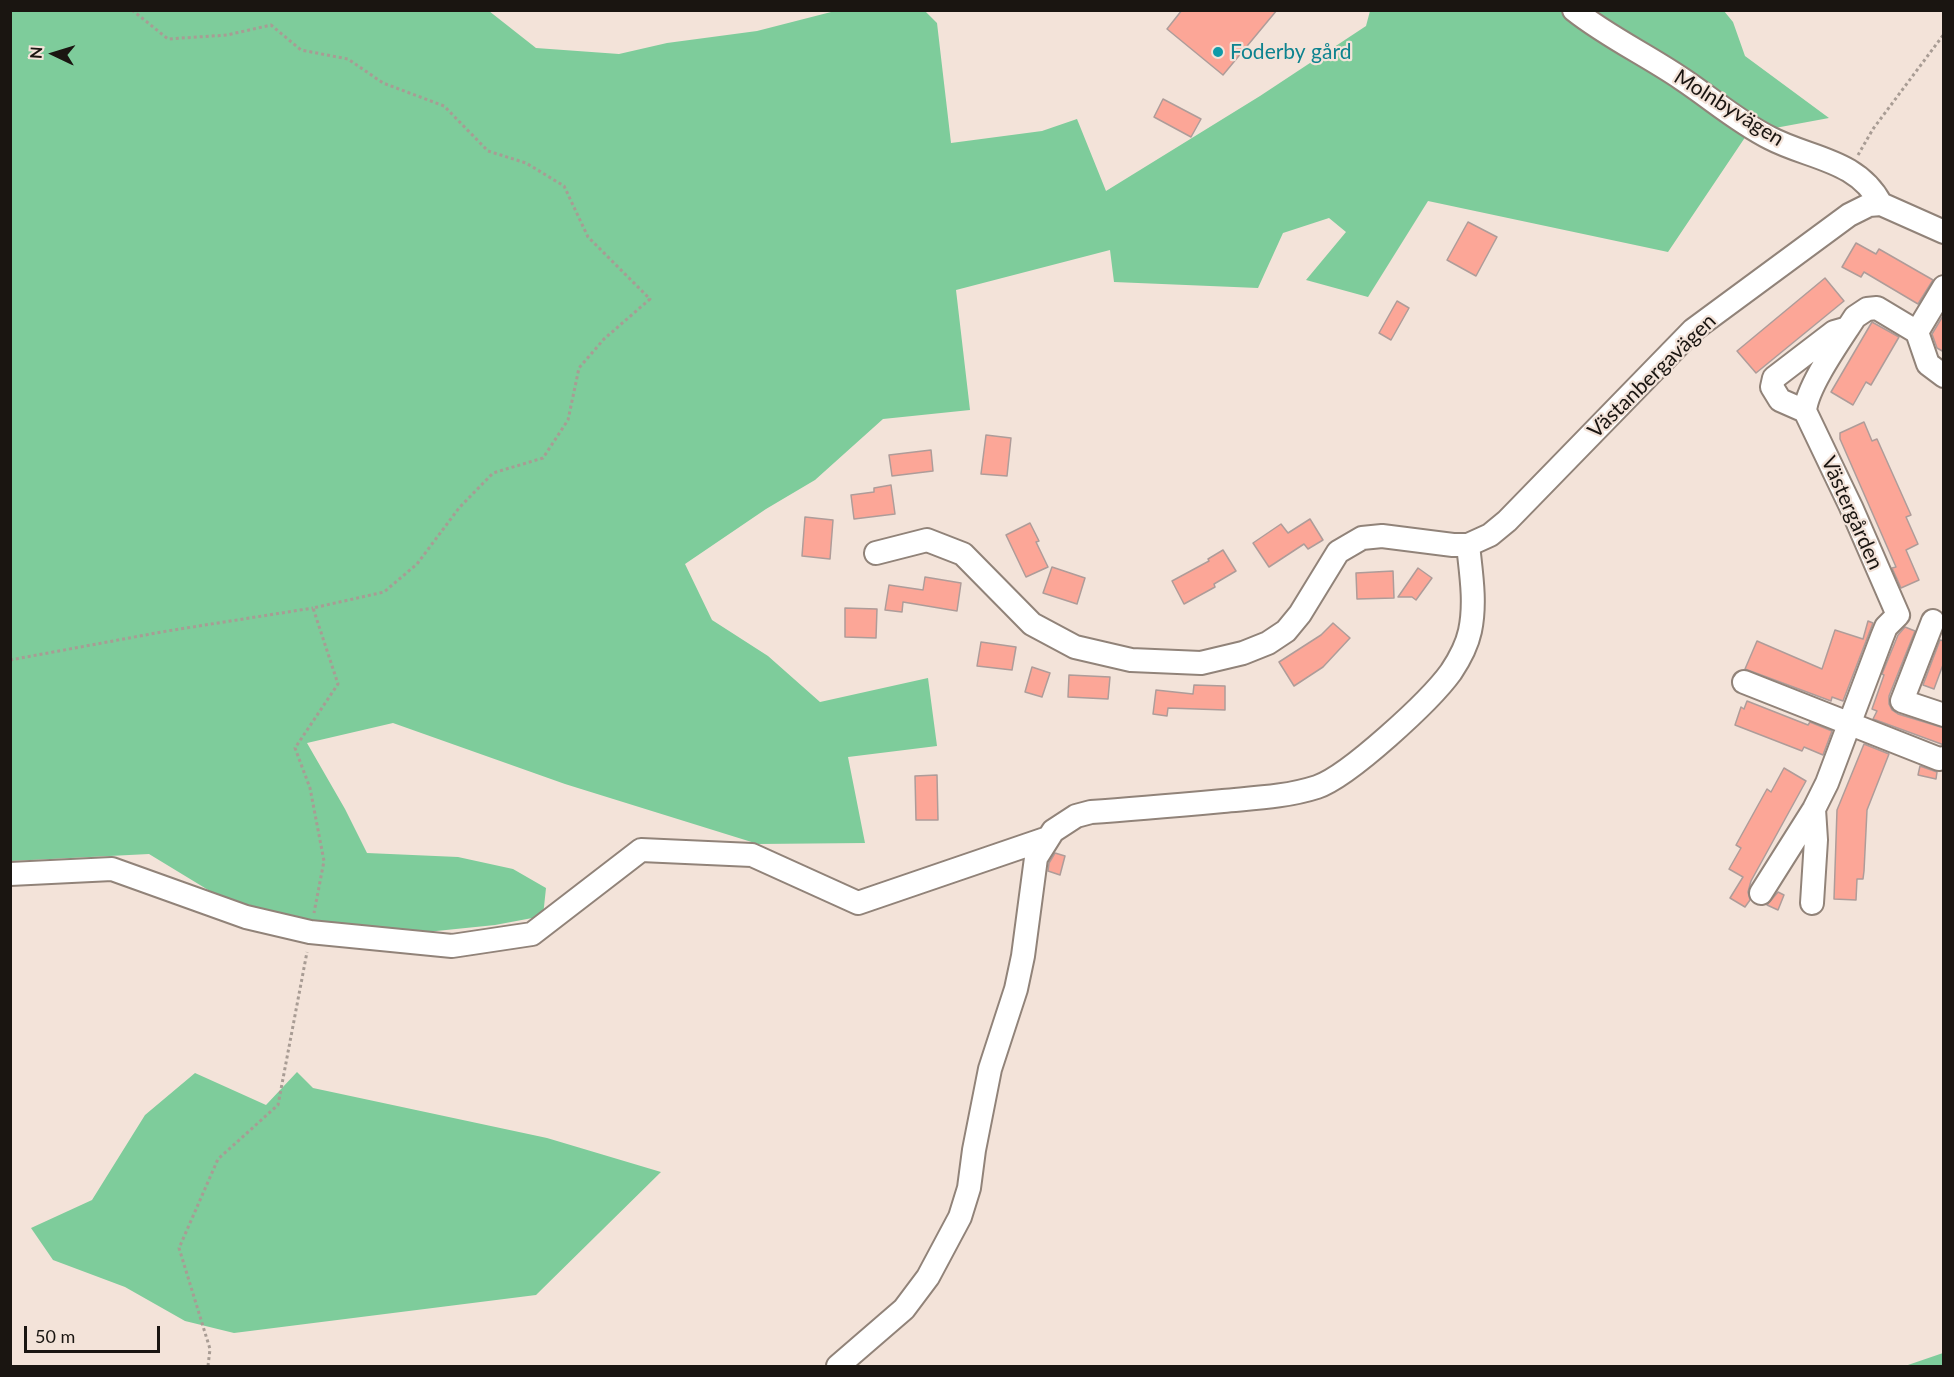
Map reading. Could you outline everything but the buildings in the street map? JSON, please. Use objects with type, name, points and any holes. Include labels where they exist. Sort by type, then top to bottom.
[{"type":"street","name":"Molnbyvägen","points":[[1574,10],[1596,28],[1683,79],[1721,108],[1764,135],[1849,170],[1875,192],[1881,204]]},
{"type":"street","points":[[1881,204],[1944,232]]},
{"type":"street","name":"Västanbergavägen","points":[[1468,545],[1490,535],[1507,521],[1693,330],[1849,215],[1869,205],[1881,204]]},
{"type":"street","points":[[1917,332],[1944,287]]},
{"type":"street","points":[[1848,328],[1834,332],[1774,378],[1772,387],[1780,400],[1805,411],[1808,398],[1848,328],[1860,311],[1877,308],[1917,332],[1928,364],[1944,375]]},
{"type":"street","name":"Västergården","points":[[1805,411],[1851,507],[1898,615]]},
{"type":"street","points":[[838,1366],[888,1324],[914,1297],[960,1217],[969,1188],[990,1069],[1016,989],[1023,956],[1036,858],[1053,831],[1076,816],[1091,812],[1279,796],[1317,786],[1335,778],[1398,726],[1450,672],[1470,632],[1472,594],[1468,545],[1382,536],[1362,538],[1338,552],[1300,614],[1286,631],[1268,643],[1243,653],[1201,663],[1131,660],[1075,647],[1032,624],[963,554],[927,540],[876,553]]},
{"type":"street","points":[[1761,893],[1814,809],[1827,783],[1882,637],[1887,627],[1898,615],[1920,621],[1938,621],[1902,701],[1944,715]]},
{"type":"street","points":[[1744,682],[1939,759],[1944,758]]},
{"type":"street","points":[[1812,903],[1816,840],[1814,809]]},
{"type":"street","points":[[10,874],[112,869],[246,917],[310,932],[452,946],[532,934],[641,850],[752,855],[858,903],[1048,838]]},
{"type":"path","points":[[10,660],[167,631],[313,608],[384,592],[417,564],[459,508],[493,473],[543,458],[568,420],[579,368],[604,339],[650,299],[588,237],[564,186],[526,163],[488,151],[444,106],[383,82],[348,59],[301,50],[271,25],[227,35],[168,39],[132,10]]},
{"type":"path","points":[[1849,170],[1873,129],[1944,34]]},
{"type":"path","points":[[208,1366],[210,1349],[179,1248],[218,1159],[278,1105],[324,861],[310,788],[295,748],[338,684],[313,608]]},
{"type":"green space","points":[[11,11],[489,11],[536,48],[619,54],[667,43],[757,31],[835,11],[925,11],[937,23],[951,143],[1042,131],[1077,119],[1106,191],[1260,96],[1366,26],[1370,11],[1724,11],[1733,22],[1745,56],[1829,118],[1748,133],[1668,252],[1428,201],[1368,297],[1306,280],[1346,232],[1329,218],[1283,233],[1258,288],[1114,282],[1110,250],[956,290],[970,410],[883,419],[815,480],[766,509],[685,564],[712,620],[768,656],[820,702],[928,678],[937,746],[848,757],[865,843],[758,844],[565,784],[393,723],[307,743],[367,853],[458,857],[513,869],[546,888],[543,916],[495,925],[407,934],[331,929],[223,899],[149,854],[11,861]]},
{"type":"green space","points":[[297,1072],[313,1088],[547,1138],[661,1172],[536,1295],[234,1333],[185,1321],[125,1287],[53,1260],[31,1228],[92,1200],[145,1115],[195,1073],[266,1105]]},
{"type":"green space","points":[[1943,1353],[1943,1366],[1905,1366]]},
{"type":"place","name":"Foderby gård","points":[[1218,52]]}]
